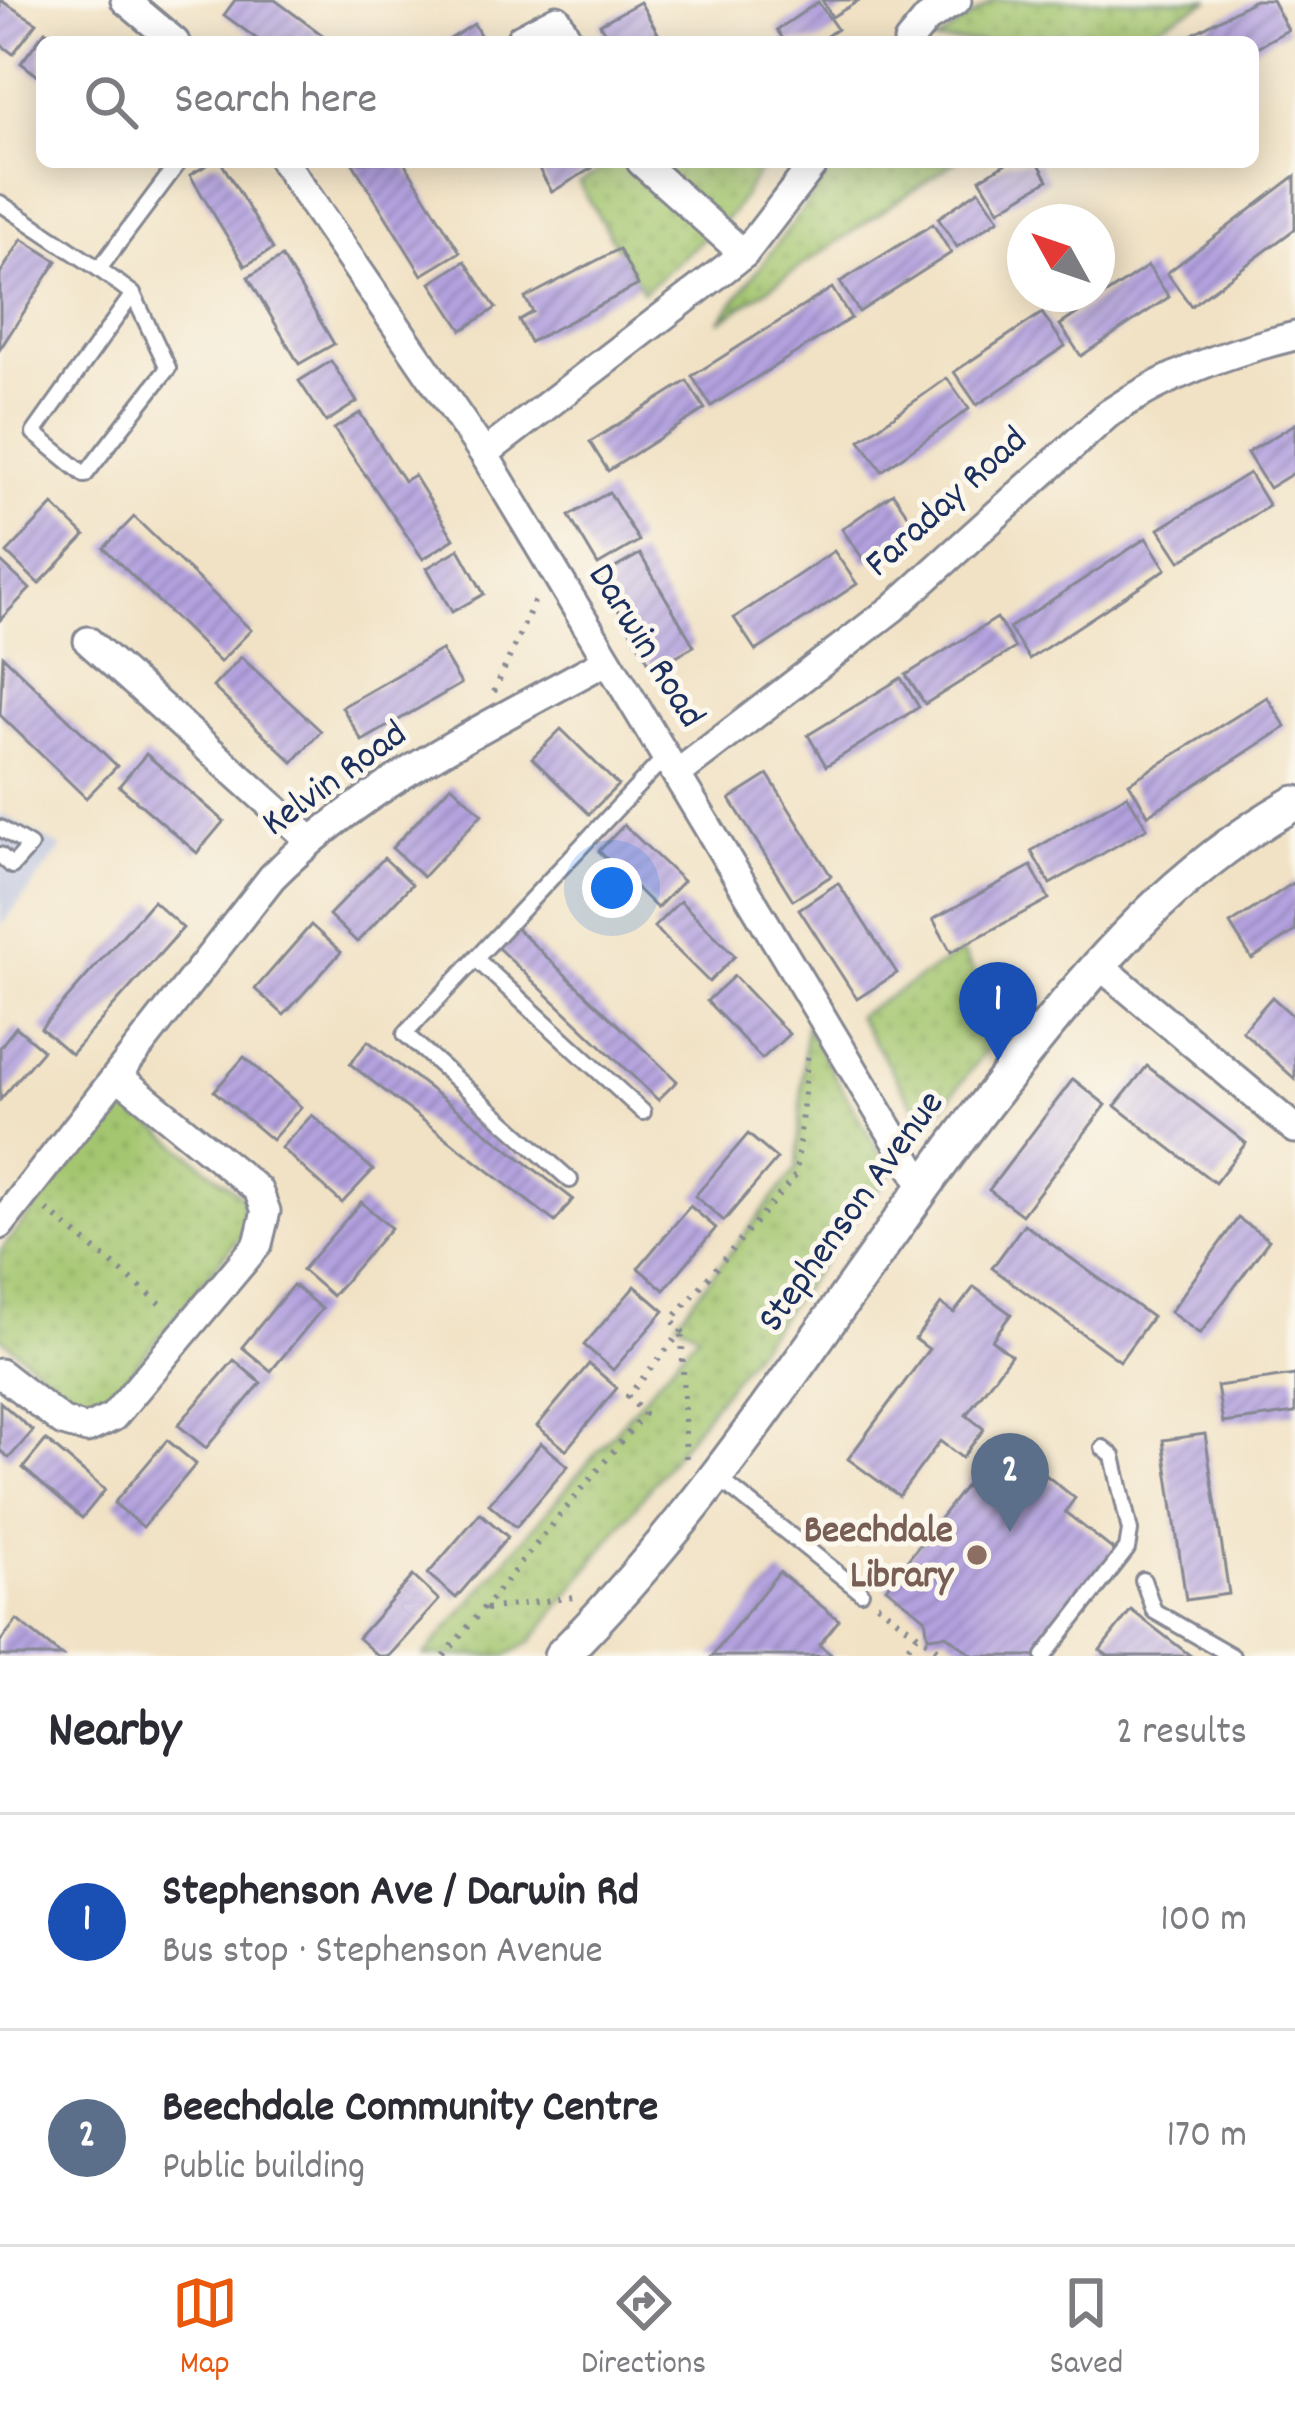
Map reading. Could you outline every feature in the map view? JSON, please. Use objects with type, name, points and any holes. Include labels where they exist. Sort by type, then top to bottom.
[{"type":"street","points":[[125,0],[168,36]]},
{"type":"street","points":[[913,36],[927,19],[957,0]]},
{"type":"street","points":[[525,36],[556,19],[566,36]]},
{"type":"street","name":"Darwin Road","points":[[289,168],[332,224],[484,454],[604,662],[671,765],[922,1184]]},
{"type":"street","points":[[647,168],[744,254]]},
{"type":"street","points":[[484,454],[744,254],[810,168]]},
{"type":"street","name":"Faraday Road","points":[[671,765],[893,608],[1108,414],[1145,388],[1203,361],[1295,335]]},
{"type":"street","points":[[88,641],[310,840]]},
{"type":"street","name":"Kelvin Road","points":[[0,1225],[272,877],[310,840],[475,734],[604,662]]},
{"type":"street","name":"Stephenson Avenue","points":[[561,1656],[715,1475],[922,1184],[1097,963],[1194,868],[1295,802]]},
{"type":"street","points":[[1097,963],[1295,1129]]},
{"type":"street","points":[[0,1372],[63,1422],[87,1430],[113,1417],[258,1244],[266,1211],[258,1190],[119,1077]]},
{"type":"lane","points":[[99,269],[175,168]]},
{"type":"lane","points":[[0,202],[133,293],[168,368],[85,476],[34,433],[133,293]]},
{"type":"lane","points":[[570,1180],[405,1034],[671,765]]},
{"type":"lane","points":[[0,828],[30,846],[12,866],[0,855]]},
{"type":"lane","points":[[476,959],[643,1112]]},
{"type":"lane","points":[[1044,1656],[1127,1549],[1130,1531],[1113,1456],[1103,1448]]},
{"type":"lane","points":[[715,1475],[861,1592]]},
{"type":"lane","points":[[1143,1580],[1154,1611],[1232,1656]]},
{"type":"path","points":[[475,734],[550,568]]},
{"type":"path","points":[[687,1510],[682,1331],[672,1320],[796,1175],[813,1002]]},
{"type":"path","points":[[26,1193],[188,1327]]},
{"type":"path","points":[[444,1656],[644,1414],[628,1396],[682,1331]]},
{"type":"path","points":[[483,1609],[621,1591]]},
{"type":"path","points":[[861,1592],[946,1656]]},
{"type":"path","points":[[901,1656],[917,1635]]},
{"type":"shaded area","points":[[0,813],[62,848],[0,927]]},
{"type":"green space","points":[[994,0],[1210,0],[1137,36],[944,36]]},
{"type":"green space","points":[[604,168],[761,168],[733,212],[643,292],[579,183]]},
{"type":"green space","points":[[834,168],[946,168],[719,322]]},
{"type":"green space","points":[[962,952],[1005,1024],[938,1114],[918,1112],[857,1016]]},
{"type":"green space","points":[[806,1026],[891,1173],[532,1641],[505,1656],[424,1656],[698,1333],[677,1320],[797,1168]]},
{"type":"green space","points":[[115,1110],[137,1112],[243,1197],[245,1230],[112,1395],[80,1403],[0,1337],[0,1251]]},
{"type":"building","points":[[0,0],[37,23],[13,54],[0,44]]},
{"type":"building","points":[[235,0],[275,0],[324,36],[253,36],[224,15]]},
{"type":"building","points":[[822,0],[860,0],[832,17]]},
{"type":"building","points":[[1255,0],[1272,0],[1288,30],[1259,46],[1259,36],[1189,36]]},
{"type":"building","points":[[640,2],[660,36],[607,36],[600,24]]},
{"type":"building","points":[[818,2],[837,29],[827,36],[781,36],[777,30]]},
{"type":"building","points":[[474,24],[481,36],[455,36]]},
{"type":"building","points":[[36,43],[36,74],[21,63]]},
{"type":"building","points":[[202,168],[225,168],[273,249],[245,266],[190,175]]},
{"type":"building","points":[[356,168],[408,168],[460,252],[422,275]]},
{"type":"building","points":[[538,168],[592,168],[552,192]]},
{"type":"building","points":[[998,168],[1041,168],[1048,180],[999,210],[980,179]]},
{"type":"building","points":[[1295,176],[1295,229],[1191,306],[1167,273]]},
{"type":"building","points":[[979,190],[999,219],[957,247],[938,218]]},
{"type":"building","points":[[933,224],[951,253],[859,312],[840,282]]},
{"type":"building","points":[[22,239],[57,261],[0,349],[0,274]]},
{"type":"building","points":[[619,249],[638,285],[530,342],[519,320],[533,312],[525,298]]},
{"type":"building","points":[[282,257],[334,344],[299,364],[248,277]]},
{"type":"building","points":[[465,261],[496,308],[462,330],[431,283]]},
{"type":"building","points":[[1148,266],[1169,297],[1081,356],[1060,325],[1079,312],[1115,312],[1115,288]]},
{"type":"building","points":[[832,288],[851,318],[711,406],[692,376]]},
{"type":"building","points":[[1042,313],[1065,346],[977,405],[954,372]]},
{"type":"building","points":[[331,361],[357,402],[326,422],[299,381]]},
{"type":"building","points":[[947,378],[969,409],[882,471],[860,440]]},
{"type":"building","points":[[687,381],[705,409],[608,471],[590,442]]},
{"type":"building","points":[[360,413],[404,481],[414,475],[454,539],[423,559],[334,429]]},
{"type":"building","points":[[1295,424],[1295,472],[1269,488],[1247,453]]},
{"type":"building","points":[[1249,473],[1269,506],[1180,561],[1159,529]]},
{"type":"building","points":[[609,492],[639,541],[598,565],[569,516]]},
{"type":"building","points":[[893,493],[917,528],[866,563],[842,529]]},
{"type":"building","points":[[53,505],[85,536],[39,584],[7,553]]},
{"type":"building","points":[[134,517],[251,630],[220,662],[104,548]]},
{"type":"building","points":[[1146,538],[1166,569],[1029,659],[1009,628]]},
{"type":"building","points":[[459,549],[484,594],[452,612],[427,568]]},
{"type":"building","points":[[834,551],[857,584],[756,651],[734,618]]},
{"type":"building","points":[[640,554],[694,646],[653,669],[599,577]]},
{"type":"building","points":[[0,561],[30,589],[0,620]]},
{"type":"building","points":[[997,618],[1015,648],[925,704],[906,675]]},
{"type":"building","points":[[441,650],[461,684],[362,741],[342,707]]},
{"type":"building","points":[[3,656],[117,766],[86,798],[0,715]]},
{"type":"building","points":[[241,657],[321,731],[293,762],[213,687]]},
{"type":"building","points":[[901,678],[919,707],[826,766],[808,735]]},
{"type":"building","points":[[1267,697],[1286,727],[1148,815],[1129,783]]},
{"type":"building","points":[[561,729],[618,785],[589,814],[532,758]]},
{"type":"building","points":[[146,754],[224,821],[197,853],[119,786]]},
{"type":"building","points":[[768,775],[831,876],[793,900],[730,799]]},
{"type":"building","points":[[451,785],[482,814],[423,877],[392,848]]},
{"type":"building","points":[[1127,795],[1147,828],[1050,884],[1031,851]]},
{"type":"building","points":[[624,825],[683,881],[657,908],[599,851]]},
{"type":"building","points":[[384,858],[412,884],[357,942],[329,915]]},
{"type":"building","points":[[1031,866],[1049,899],[951,952],[933,919]]},
{"type":"building","points":[[1295,882],[1295,931],[1252,959],[1230,924]]},
{"type":"building","points":[[838,883],[897,973],[857,999],[799,909]]},
{"type":"building","points":[[153,901],[183,928],[71,1054],[41,1028]]},
{"type":"building","points":[[680,901],[735,956],[709,982],[654,927]]},
{"type":"building","points":[[311,925],[341,952],[284,1015],[255,989]]},
{"type":"building","points":[[513,925],[677,1081],[658,1100],[494,944]]},
{"type":"building","points":[[734,976],[789,1034],[762,1059],[707,1001]]},
{"type":"building","points":[[1272,997],[1295,1018],[1295,1079],[1242,1031]]},
{"type":"building","points":[[16,1027],[43,1050],[0,1100],[0,1047]]},
{"type":"building","points":[[368,1041],[573,1199],[555,1222],[350,1064]]},
{"type":"building","points":[[244,1057],[301,1107],[272,1140],[214,1091]]},
{"type":"building","points":[[1147,1066],[1246,1143],[1215,1183],[1115,1106]]},
{"type":"building","points":[[1073,1079],[1106,1105],[1022,1215],[989,1190]]},
{"type":"building","points":[[312,1115],[373,1170],[342,1203],[281,1148]]},
{"type":"building","points":[[748,1134],[777,1159],[724,1221],[695,1196]]},
{"type":"building","points":[[361,1202],[391,1228],[332,1296],[302,1270]]},
{"type":"building","points":[[690,1206],[716,1228],[664,1290],[638,1268]]},
{"type":"building","points":[[1238,1218],[1269,1240],[1200,1334],[1170,1312]]},
{"type":"building","points":[[1024,1224],[1152,1317],[1120,1361],[992,1268]]},
{"type":"building","points":[[293,1285],[322,1309],[271,1371],[242,1347]]},
{"type":"building","points":[[635,1286],[664,1311],[613,1370],[584,1345]]},
{"type":"building","points":[[974,1287],[1011,1314],[992,1340],[1011,1355],[966,1415],[984,1429],[962,1458],[940,1441],[899,1496],[848,1459],[929,1349],[915,1339],[941,1304],[954,1313]]},
{"type":"building","points":[[234,1360],[261,1383],[206,1448],[178,1425]]},
{"type":"building","points":[[589,1364],[617,1388],[566,1450],[537,1426]]},
{"type":"building","points":[[1295,1375],[1295,1413],[1223,1423],[1217,1386]]},
{"type":"building","points":[[0,1402],[33,1431],[9,1458],[0,1450]]},
{"type":"building","points":[[1205,1434],[1229,1594],[1186,1600],[1163,1440]]},
{"type":"building","points":[[46,1440],[105,1490],[82,1518],[23,1468]]},
{"type":"building","points":[[167,1440],[196,1464],[143,1527],[114,1503]]},
{"type":"building","points":[[1001,1440],[1075,1498],[1065,1512],[1116,1552],[1035,1656],[974,1656],[946,1635],[928,1637],[925,1618],[886,1588]]},
{"type":"building","points":[[541,1443],[568,1466],[516,1527],[489,1504]]},
{"type":"building","points":[[480,1513],[508,1537],[456,1598],[428,1574]]},
{"type":"building","points":[[779,1572],[839,1620],[819,1645],[833,1656],[712,1656]]},
{"type":"building","points":[[413,1576],[439,1600],[389,1656],[378,1656],[358,1638]]},
{"type":"building","points":[[1131,1610],[1191,1656],[1108,1656],[1100,1650]]},
{"type":"building","points":[[17,1620],[62,1656],[0,1656],[0,1642]]},
{"type":"place","name":"Stephenson Ave / Darwin Rd","points":[[998,1061]]},
{"type":"place","name":"Beechdale Community Centre","points":[[1010,1532]]},
{"type":"place","name":"Beechdale Library","points":[[977,1555]]}]
